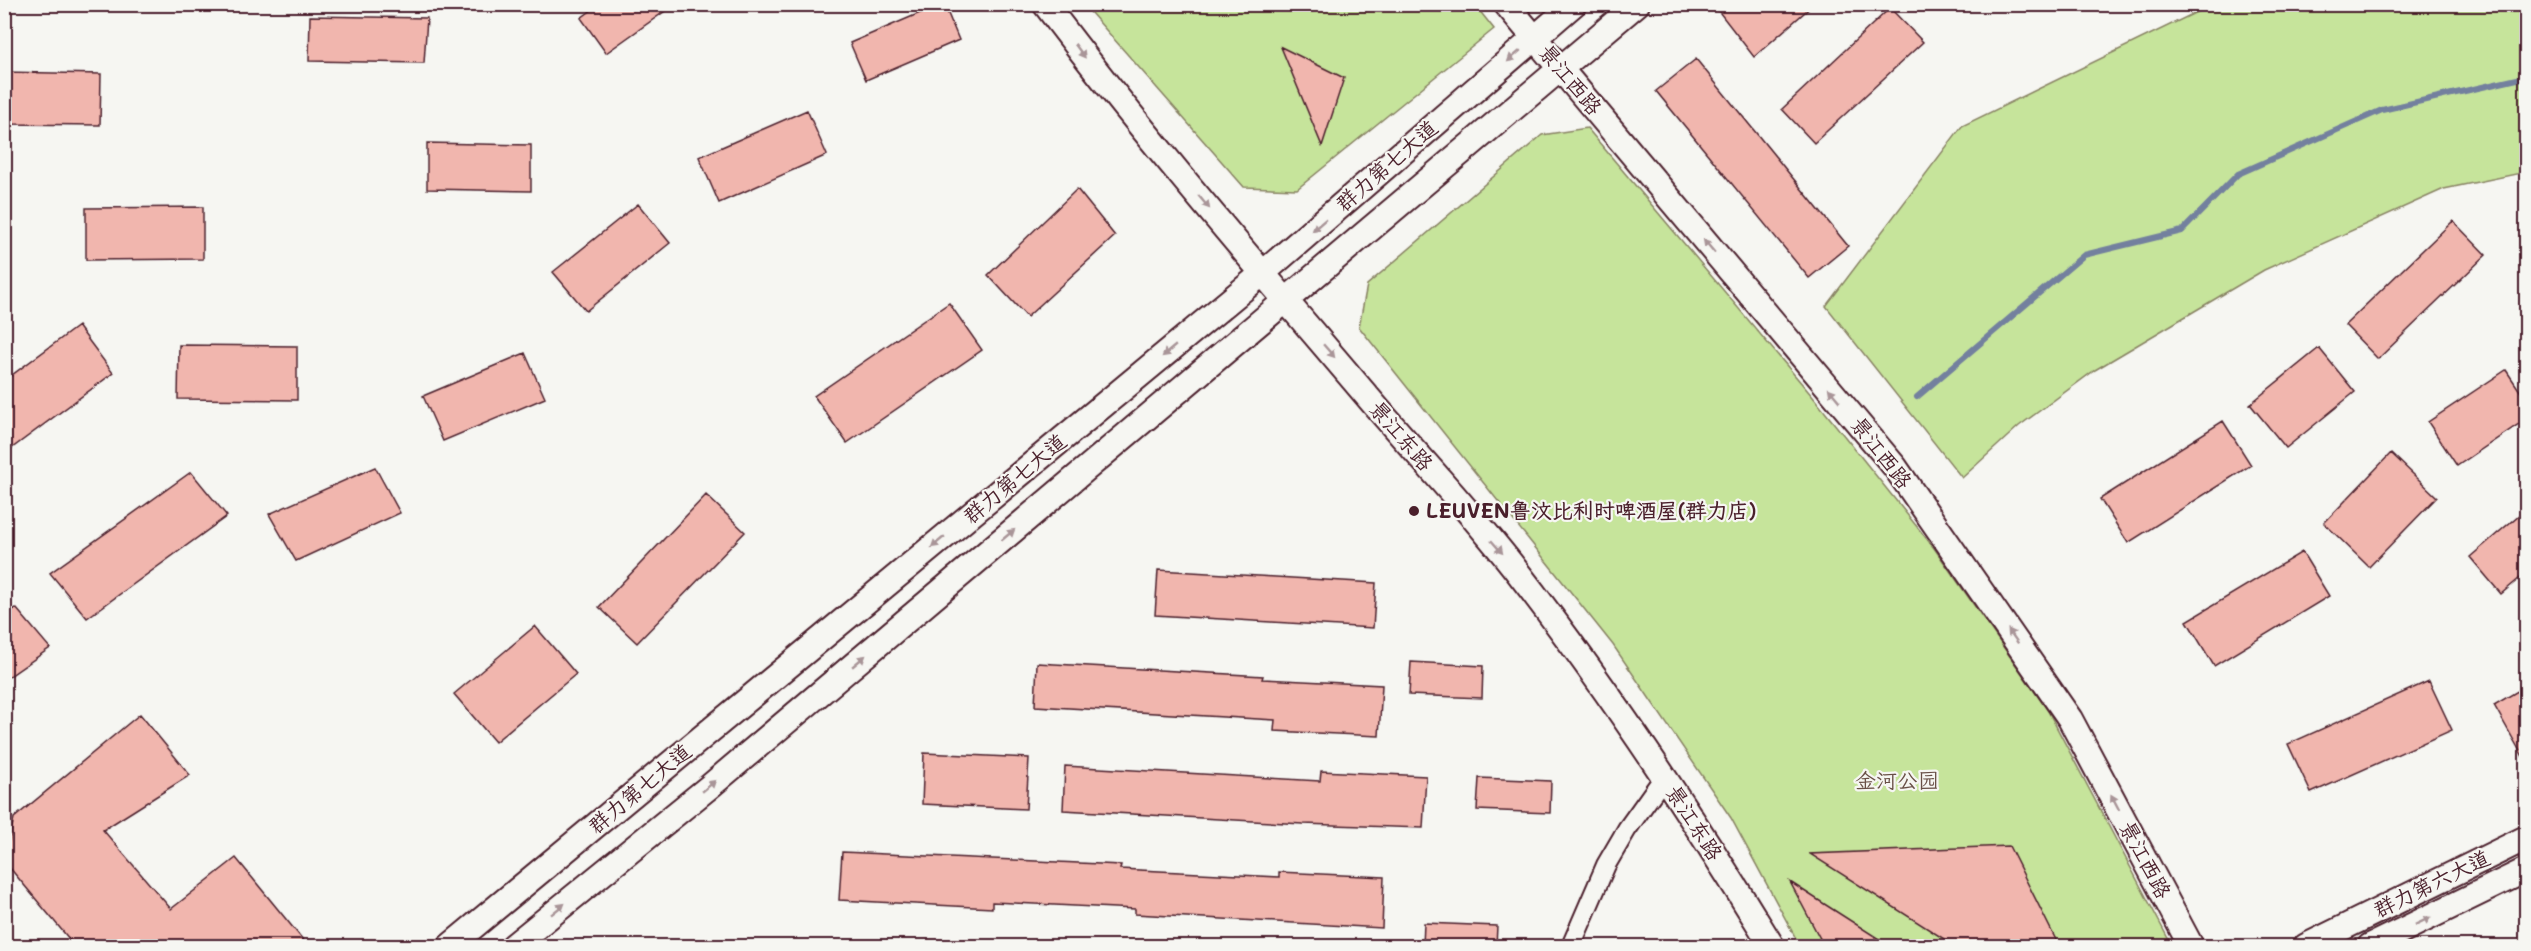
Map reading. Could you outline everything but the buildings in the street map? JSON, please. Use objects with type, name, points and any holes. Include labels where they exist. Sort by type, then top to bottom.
[{"type":"main road","name":"景江东路","points":[[1045,4],[1097,73],[1286,301],[1514,568],[1612,700],[1724,868],[1772,946]]},
{"type":"main road","name":"景江西路","points":[[1506,4],[1895,468],[2070,718],[2192,946]]},
{"type":"main road","name":"群力第七大道","points":[[450,946],[1263,273],[1574,4]]},
{"type":"main road","name":"群力第七大道","points":[[513,946],[709,787],[1637,4]]},
{"type":"main road","name":"群力第六大道","points":[[2306,946],[2526,838]]},
{"type":"main road","name":"群力第六大道","points":[[2370,946],[2526,870]]},
{"type":"street","points":[[1570,946],[1606,866],[1627,829],[1664,777]]},
{"type":"green space","points":[[1084,5],[1475,5],[1494,29],[1297,189],[1244,187]]},
{"type":"green space","points":[[2211,5],[2526,5],[2526,172],[2444,189],[2264,270],[2095,370],[2019,426],[1962,478],[1826,306],[1962,126]]},
{"type":"green space","name":"金河公园","points":[[1587,128],[1813,397],[1934,548],[2048,711],[2172,946],[1800,946],[1731,818],[1613,645],[1359,327],[1367,285],[1542,135]]},
{"type":"waterway","points":[[1917,397],[2084,255],[2182,231],[2238,174],[2382,110],[2526,77]]},
{"type":"place","name":"LEUVEN鲁汶比利时啤酒屋(群力店)","points":[[1414,511]]}]
